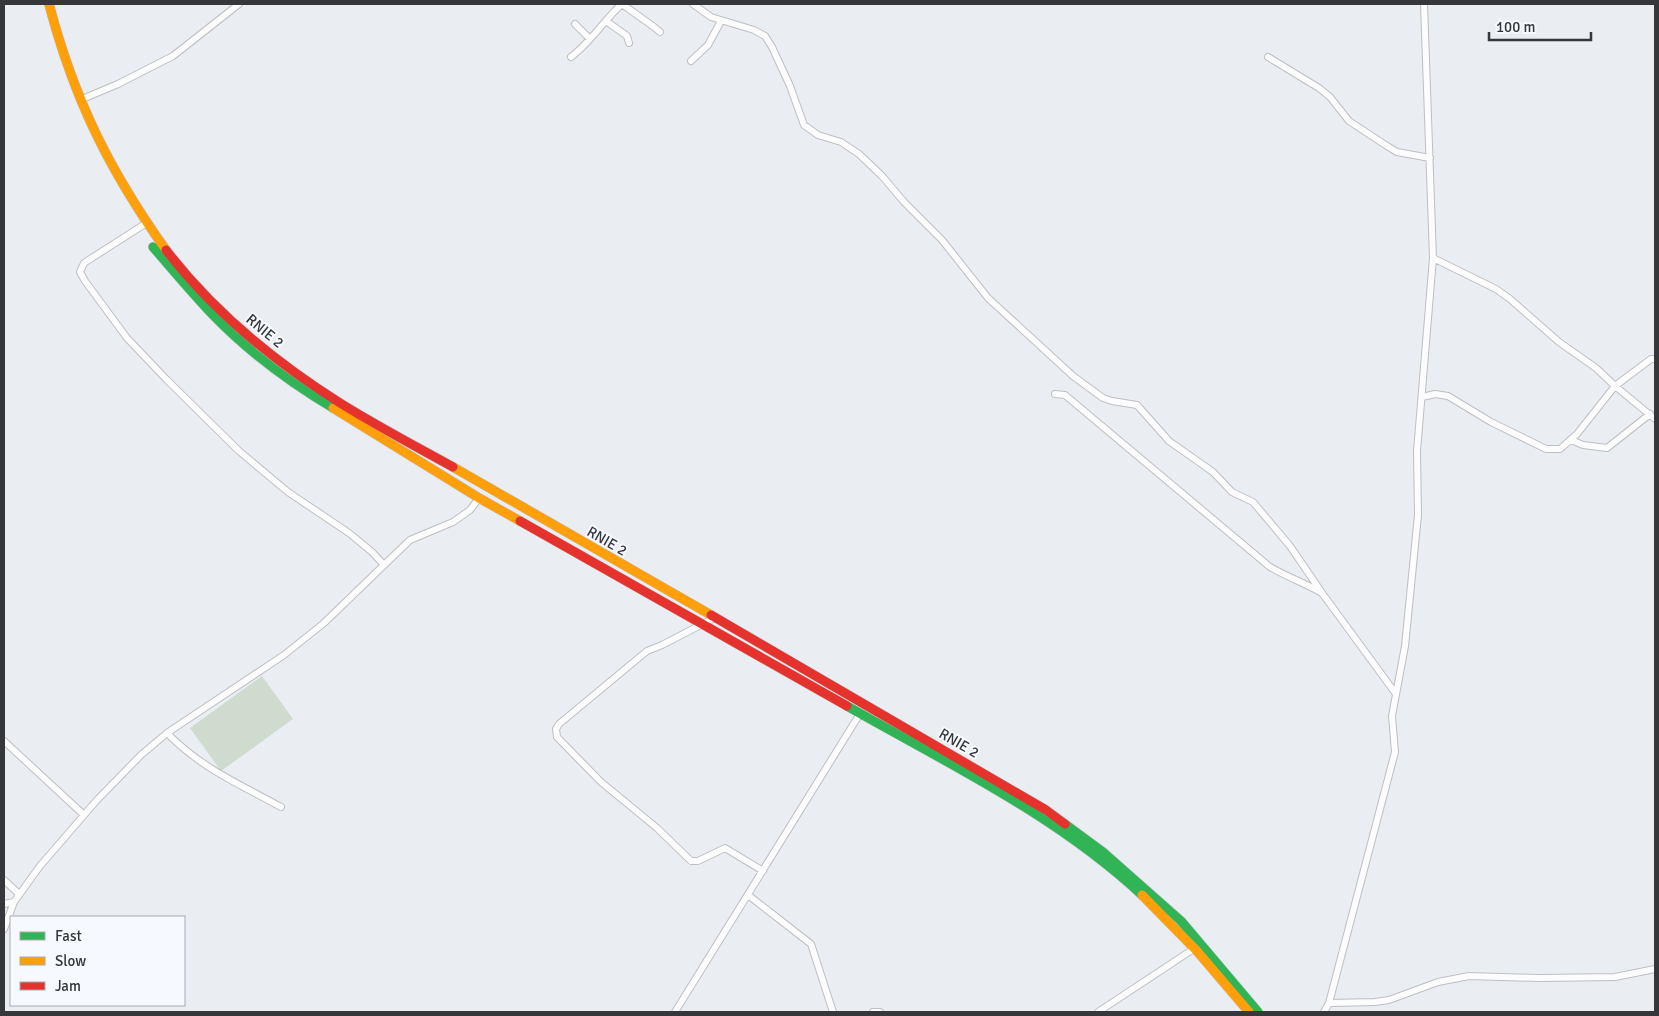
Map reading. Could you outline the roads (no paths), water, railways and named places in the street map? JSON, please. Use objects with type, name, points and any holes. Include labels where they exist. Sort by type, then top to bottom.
[{"type":"main road","name":"RNIE 2","points":[[49,4],[63,54],[80,100],[112,166],[148,222],[193,283],[249,337],[302,378],[358,414],[866,704],[1066,824],[1147,889],[1181,921],[1197,947],[1258,1012]]},
{"type":"main road","points":[[153,247],[214,316],[266,362],[324,403],[479,498],[1026,807],[1063,831],[1136,890],[1197,947],[1249,1012]]},
{"type":"street","points":[[80,100],[118,84],[173,56],[239,4]]},
{"type":"street","points":[[571,57],[583,48],[612,13],[622,4],[660,32]]},
{"type":"street","points":[[694,4],[711,17],[754,30],[766,36],[790,86],[804,125],[818,135],[841,142],[859,154],[942,240],[988,298],[1074,376],[1103,398],[1137,405],[1169,441],[1213,472],[1232,492],[1253,502],[1290,546],[1396,694]]},
{"type":"street","points":[[1324,1012],[1329,1003],[1395,752],[1392,716],[1405,646],[1418,515],[1417,451],[1433,258],[1424,4]]},
{"type":"street","points":[[606,21],[627,36],[629,43]]},
{"type":"street","points":[[691,61],[708,45],[722,21]]},
{"type":"street","points":[[575,24],[590,39]]},
{"type":"street","points":[[1268,57],[1319,88],[1330,97],[1349,121],[1387,146],[1397,152],[1430,158]]},
{"type":"street","points":[[148,222],[84,263],[80,272],[85,281],[127,338],[239,451],[288,492],[349,533],[384,565]]},
{"type":"street","points":[[1433,258],[1496,289],[1510,299],[1559,342],[1596,368],[1615,386],[1653,416],[1606,448],[1583,445],[1571,440]]},
{"type":"street","points":[[1422,396],[1435,394],[1448,396],[1491,422],[1546,449],[1560,449],[1577,434],[1615,386],[1651,359],[1655,359]]},
{"type":"street","points":[[1055,394],[1064,395],[1270,567],[1322,593]]},
{"type":"street","points":[[4,929],[14,902],[40,866],[130,766],[168,733],[284,655],[324,623],[410,540],[453,522],[470,510],[479,498]]},
{"type":"street","points":[[714,618],[647,651],[559,724],[555,732],[557,737],[601,782],[657,828],[691,861],[698,861],[725,848],[763,871]]},
{"type":"street","points":[[675,1012],[866,704]]},
{"type":"street","points":[[168,733],[184,750],[218,774],[281,806]]},
{"type":"street","points":[[4,741],[84,815]]},
{"type":"street","points":[[4,880],[19,894]]},
{"type":"street","points":[[748,895],[811,944],[833,1012]]},
{"type":"street","points":[[4,904],[14,902]]},
{"type":"street","points":[[1098,1012],[1197,947]]},
{"type":"street","points":[[1329,1003],[1390,1000],[1438,982],[1469,976],[1615,977],[1655,970]]},
{"type":"street","points":[[873,1012],[880,1012]]}]
